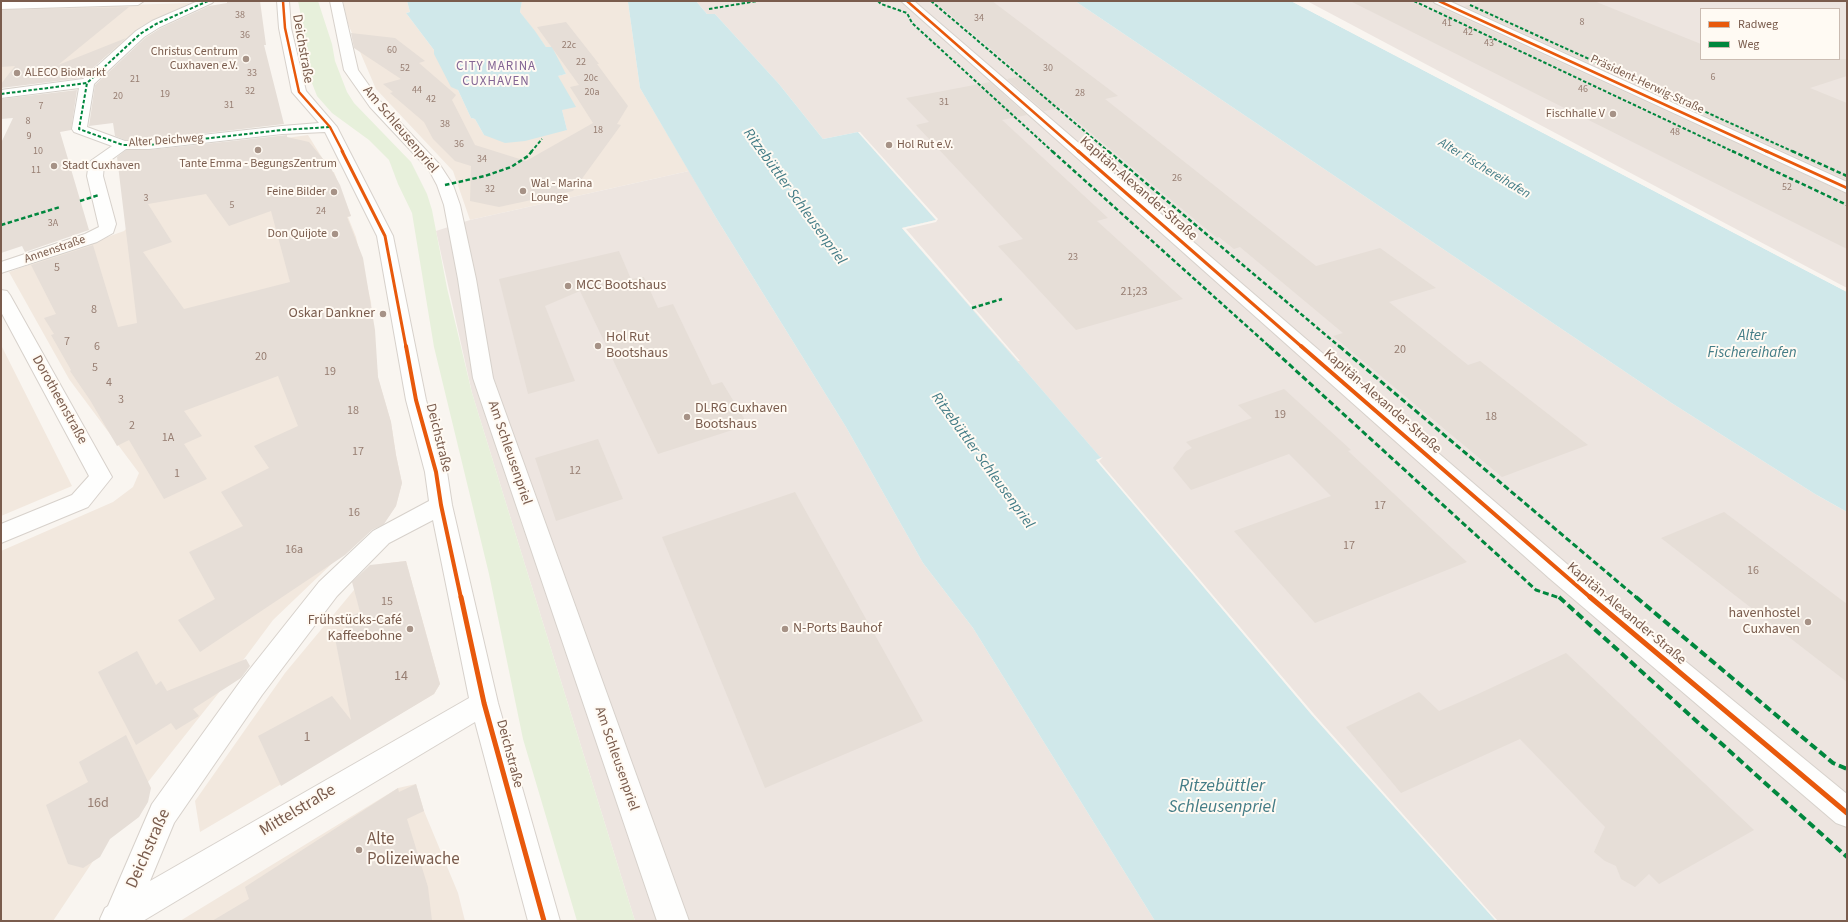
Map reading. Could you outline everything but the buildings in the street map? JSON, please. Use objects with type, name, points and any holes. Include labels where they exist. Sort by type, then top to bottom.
[{"type":"street","points":[[1,5],[138,1]]},
{"type":"street","points":[[1,94],[87,83],[140,34],[156,24],[208,1]]},
{"type":"street","name":"Deichstraße","points":[[283,1],[285,28],[299,92],[330,127],[385,236],[416,400],[436,472],[441,505],[484,703],[544,921]]},
{"type":"street","name":"Am Schleusenpriel","points":[[336,1],[351,70],[375,104],[435,168],[445,185],[452,205],[482,378],[673,921]]},
{"type":"street","name":"Kapitän-Alexander-Straße","points":[[907,1],[1558,572],[1847,813]]},
{"type":"street","name":"Präsident-Herwig-Straße","points":[[1439,1],[1847,188]]},
{"type":"street","name":"Alter Deichweg","points":[[87,83],[78,129],[123,145],[149,145],[282,130],[330,127]]},
{"type":"street","name":"Annenstraße","points":[[1,268],[91,238],[107,229],[108,224],[95,176],[97,163],[123,145]]},
{"type":"street","name":"Dorotheenstraße","points":[[1,295],[101,477],[80,500],[1,534]]},
{"type":"street","name":"Deichstraße","points":[[116,919],[162,814],[252,687],[328,589],[381,537],[441,505]]},
{"type":"street","name":"Mittelstraße","points":[[116,919],[484,703]]},
{"type":"shaded area","points":[[343,1],[407,1],[410,12],[406,13],[434,50],[458,90],[471,118],[475,119],[484,135],[567,130],[562,110],[557,76],[566,74],[520,12],[522,1],[626,1],[628,2],[640,88],[689,171],[470,220],[453,171],[376,89],[348,24]]},
{"type":"shaded area","points":[[696,1],[1075,1],[1670,402],[1815,494],[1847,512],[1847,921],[1496,921],[1312,715],[1096,460],[1100,457],[902,228],[935,220],[858,132],[823,139],[779,84],[715,14],[707,14]]},
{"type":"shaded area","points":[[1307,1],[1847,1],[1847,288]]},
{"type":"shaded area","points":[[190,3],[142,26],[120,47],[82,70],[30,81],[1,84],[1,9]]},
{"type":"shaded area","points":[[308,135],[331,172],[334,172],[351,216],[348,217],[356,237],[371,302],[378,378],[391,422],[402,483],[396,506],[382,526],[366,531],[273,620],[221,690],[136,797],[53,921],[1,921],[1,551],[113,502],[133,487],[139,473],[69,379],[9,272],[124,231],[134,221],[149,157]]},
{"type":"shaded area","points":[[689,171],[715,216],[846,427],[923,563],[973,628],[1155,921],[635,921],[472,393],[436,231],[470,220]]},
{"type":"shaded area","points":[[1,345],[72,486],[1,516]]},
{"type":"shaded area","points":[[406,561],[440,684],[434,694],[200,832],[195,801],[285,673],[354,590],[381,564]]},
{"type":"shaded area","name":"Alte Polizeiwache","points":[[416,784],[424,811],[458,893],[465,921],[180,921],[398,788]]},
{"type":"green space","points":[[298,1],[318,1],[332,44],[335,61],[347,92],[354,103],[411,162],[427,194],[432,210],[447,288],[472,393],[635,921],[577,921],[523,739],[489,574],[434,347],[412,213],[398,184],[389,160],[369,140],[332,113],[317,96],[310,78],[307,46]]},
{"type":"water","points":[[407,1],[522,1],[520,12],[546,47],[552,47],[566,74],[558,76],[576,107],[562,110],[567,130],[525,141],[505,143],[484,135],[475,119],[471,118],[458,90],[451,87],[434,54],[434,50],[406,13],[410,12]]},
{"type":"water","name":"Ritzebüttler Schleusenpriel","points":[[626,1],[696,1],[707,14],[715,14],[779,84],[823,139],[858,132],[936,220],[902,228],[1101,458],[1096,460],[1312,715],[1496,921],[1155,921],[973,628],[923,563],[846,427],[715,216],[640,88],[628,2]]},
{"type":"water","name":"Alter Fischereihafen","points":[[1075,1],[1291,1],[1847,292],[1847,512],[1815,494],[1670,402]]},
{"type":"pier","points":[[1291,1],[1295,1],[1847,290],[1847,292]]},
{"type":"pier","points":[[858,132],[860,132],[938,219],[936,222],[906,229],[1020,361],[1018,361],[902,228],[936,220]]},
{"type":"pier","points":[[1103,457],[1099,461],[1313,713],[1498,921],[1496,921],[1312,715],[1096,460]]},
{"type":"marked path","points":[[208,1],[156,24],[140,34],[87,83],[79,129],[123,145],[149,145],[282,130],[330,127]]},
{"type":"marked path","points":[[709,9],[757,1]]},
{"type":"marked path","points":[[878,1],[881,4],[907,13],[912,23],[974,81],[1272,349],[1536,590],[1558,597],[1847,857]]},
{"type":"marked path","points":[[931,1],[1764,706],[1833,763],[1847,769]]},
{"type":"marked path","points":[[1414,1],[1847,205]]},
{"type":"marked path","points":[[1470,5],[1847,176]]},
{"type":"marked path","points":[[1,94],[87,83]]},
{"type":"marked path","points":[[445,185],[485,176],[511,167],[528,156],[542,139]]},
{"type":"marked path","points":[[80,201],[99,195]]},
{"type":"marked path","points":[[1,225],[60,207]]},
{"type":"marked path","points":[[972,308],[1002,299]]},
{"type":"cycle path","points":[[283,1],[285,28],[299,92],[330,127],[385,236],[416,400],[436,472],[441,505],[484,703],[544,921]]},
{"type":"cycle path","points":[[907,1],[1558,571],[1847,813]]},
{"type":"cycle path","points":[[1439,1],[1847,188]]},
{"type":"place","name":"Christus Centrum Cuxhaven e.V.","points":[[246,59]]},
{"type":"place","name":"ALECO BioMarkt","points":[[17,73]]},
{"type":"place","name":"Fischhalle V","points":[[1613,114]]},
{"type":"place","name":"Hol Rut e.V.","points":[[889,145]]},
{"type":"place","name":"Tante Emma - BegungsZentrum","points":[[258,150]]},
{"type":"place","name":"Stadt Cuxhaven","points":[[54,166]]},
{"type":"place","name":"Wal - Marina Lounge","points":[[523,191]]},
{"type":"place","name":"Feine Bilder","points":[[334,192]]},
{"type":"place","name":"Don Quijote","points":[[335,234]]},
{"type":"place","name":"MCC Bootshaus","points":[[568,286]]},
{"type":"place","name":"Oskar Dankner","points":[[383,314]]},
{"type":"place","name":"Hol Rut Bootshaus","points":[[598,346]]},
{"type":"place","name":"DLRG Cuxhaven Bootshaus","points":[[687,417]]},
{"type":"place","name":"havenhostel Cuxhaven","points":[[1808,622]]},
{"type":"place","name":"Frühstücks-Café Kaffeebohne","points":[[410,629]]},
{"type":"place","name":"N-Ports Bauhof","points":[[785,629]]},
{"type":"place","name":"Alte Polizeiwache","points":[[359,850]]},
{"type":"district","name":"CITY MARINA CUXHAVEN","points":[[496,74]]}]
